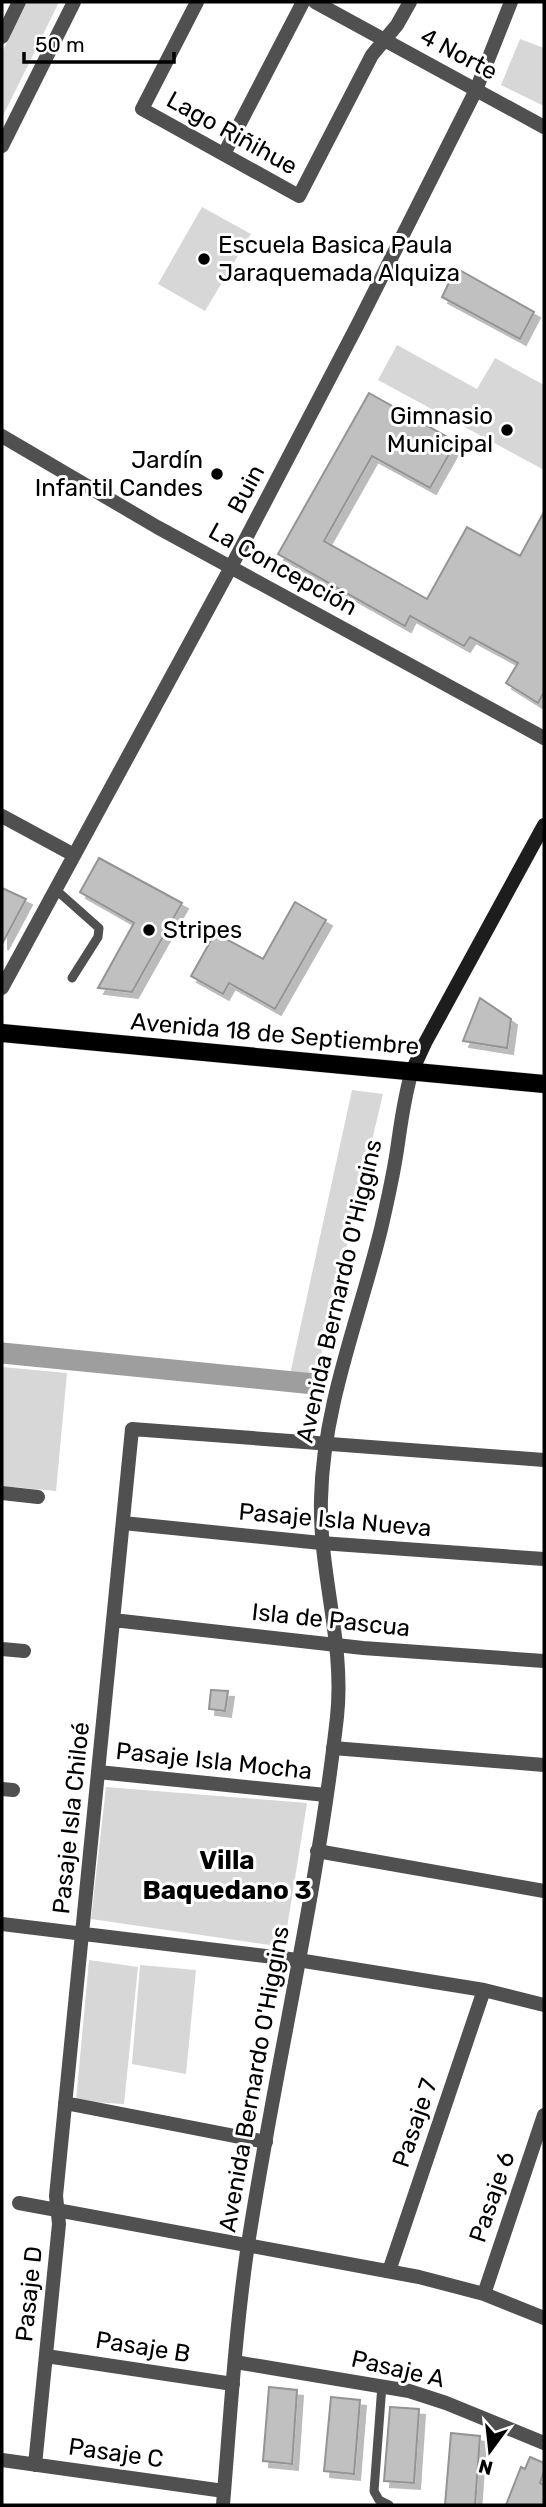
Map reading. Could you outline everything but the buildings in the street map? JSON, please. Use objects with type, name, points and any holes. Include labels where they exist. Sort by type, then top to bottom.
[{"type":"main road","name":"Avenida Bernardo O'Higgins","points":[[412,1071],[544,825]]},
{"type":"main road","name":"Avenida 18 de Septiembre","points":[[2,1033],[544,1084]]},
{"type":"street","points":[[2,37],[19,2]]},
{"type":"street","points":[[2,146],[74,2]]},
{"type":"street","name":"Lago Riñihue","points":[[197,2],[142,110],[299,196],[372,55],[384,40]]},
{"type":"street","points":[[224,154],[303,2]]},
{"type":"street","name":"4 Norte","points":[[315,2],[544,127]]},
{"type":"street","points":[[384,40],[397,25],[410,2]]},
{"type":"street","name":"Buin","points":[[2,988],[231,567],[358,324],[476,90],[512,2]]},
{"type":"street","name":"La Concepción","points":[[2,436],[231,567],[544,738]]},
{"type":"street","points":[[2,816],[74,855]]},
{"type":"street","name":"Avenida Bernardo O'Higgins","points":[[224,2498],[248,2246],[333,1748],[338,1695],[336,1645],[321,1543],[324,1444],[390,1191],[404,1099],[412,1071]]},
{"type":"street","name":"Pasaje Isla Chiloé","points":[[58,2211],[56,2196],[132,1429],[324,1444]]},
{"type":"street","points":[[324,1444],[544,1460]]},
{"type":"street","points":[[2,1493],[38,1497]]},
{"type":"street","name":"Pasaje Isla Nueva","points":[[123,1523],[321,1543],[544,1559]]},
{"type":"street","name":"Isla de Pascua","points":[[113,1620],[336,1645],[544,1661]]},
{"type":"street","points":[[2,1649],[24,1651]]},
{"type":"street","points":[[333,1748],[544,1765]]},
{"type":"street","name":"Pasaje Isla Mocha","points":[[98,1772],[326,1795]]},
{"type":"street","points":[[317,1851],[544,1891]]},
{"type":"street","points":[[2,1924],[298,1960],[484,1990],[544,2005]]},
{"type":"street","name":"Pasaje 7","points":[[389,2271],[484,1990]]},
{"type":"street","points":[[65,2103],[266,2142]]},
{"type":"street","name":"Pasaje 6","points":[[484,2294],[544,2115]]},
{"type":"street","points":[[19,2203],[389,2271],[484,2294],[544,2318]]},
{"type":"street","name":"Pasaje D","points":[[35,2465],[59,2224],[58,2211]]},
{"type":"street","name":"Pasaje B","points":[[46,2356],[233,2384]]},
{"type":"street","name":"Pasaje A","points":[[235,2362],[382,2385],[446,2403],[544,2443]]},
{"type":"street","name":"Pasaje C","points":[[2,2460],[224,2498]]},
{"type":"lane","points":[[55,889],[99,928],[98,937],[72,978]]},
{"type":"lane","points":[[382,2385],[374,2491],[379,2500],[389,2505]]},
{"type":"shaded area","points":[[27,2],[59,2],[2,118],[2,52]]},
{"type":"shaded area","points":[[520,39],[544,48],[544,106],[501,85]]},
{"type":"shaded area","name":"Escuela Basica Paula Jaraquemada Alquiza","points":[[202,207],[251,234],[205,311],[158,284]]},
{"type":"shaded area","name":"Gimnasio Municipal","points":[[397,345],[477,389],[495,358],[544,385],[544,470],[378,380]]},
{"type":"shaded area","points":[[352,1090],[383,1094],[314,1384],[289,1379]]},
{"type":"shaded area","points":[[2,1367],[67,1373],[56,1491],[2,1486]]},
{"type":"shaded area","points":[[106,1787],[307,1803],[284,1947],[91,1919]]},
{"type":"shaded area","points":[[89,1960],[138,1967],[124,2104],[76,2101]]},
{"type":"shaded area","points":[[140,1965],[196,1970],[186,2074],[132,2064]]},
{"type":"waterway","points":[[2,1353],[314,1384]]},
{"type":"place","name":"Escuela Basica Paula Jaraquemada Alquiza","points":[[204,259]]},
{"type":"place","name":"Gimnasio Municipal","points":[[507,430]]},
{"type":"place","name":"Jardín Infantil Candes","points":[[217,474]]},
{"type":"place","name":"Stripes","points":[[149,930]]},
{"type":"district","name":"Villa Baquedano 3","points":[[227,1875]]}]
